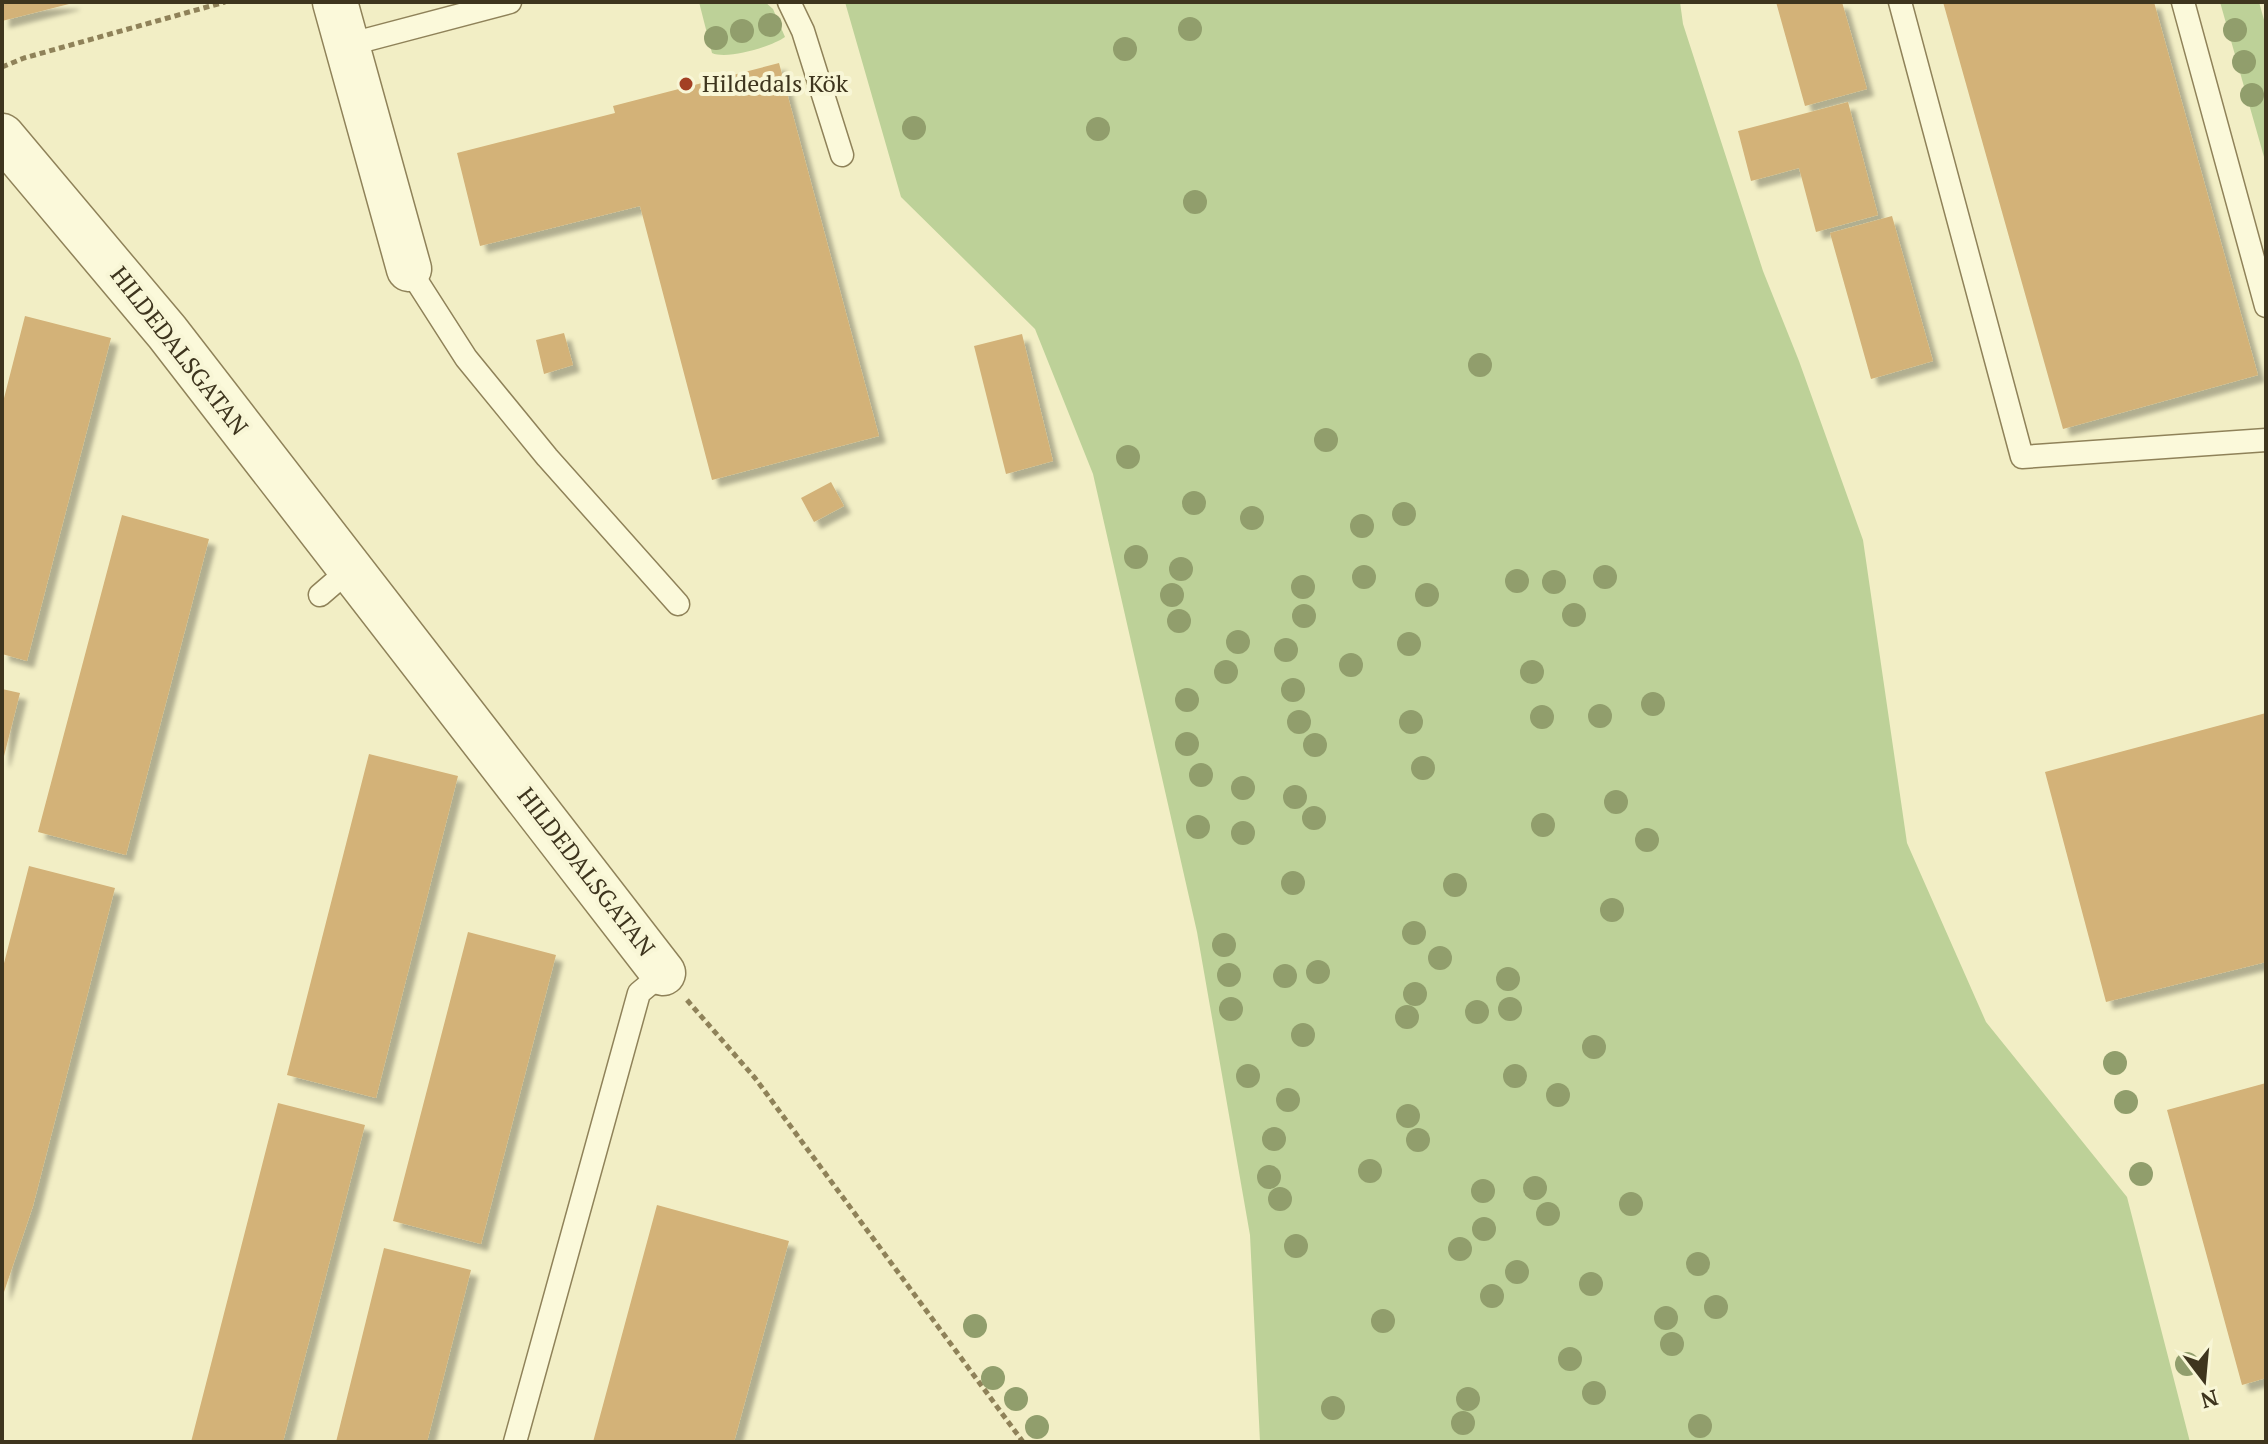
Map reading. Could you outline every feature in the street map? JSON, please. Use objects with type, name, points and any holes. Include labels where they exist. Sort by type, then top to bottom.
[{"type":"street","points":[[335,2],[409,269]]},
{"type":"street","name":"HILDEDALSGATAN","points":[[2,136],[167,332],[335,583],[538,809],[663,973]]},
{"type":"lane","points":[[347,45],[510,2]]},
{"type":"lane","points":[[789,2],[803,31],[842,155]]},
{"type":"lane","points":[[1900,2],[2022,457],[2266,440]]},
{"type":"lane","points":[[2183,2],[2266,306]]},
{"type":"lane","points":[[409,269],[466,358],[547,457],[678,604]]},
{"type":"lane","name":"HILDEDALSGATAN","points":[[515,1442],[639,993],[663,973]]},
{"type":"path","points":[[2,67],[24,58],[225,2]]},
{"type":"path","points":[[663,973],[755,1078],[1023,1442]]},
{"type":"green space","points":[[699,2],[765,2],[773,9],[785,37],[749,51],[728,55],[712,53]]},
{"type":"green space","points":[[845,2],[1680,2],[1683,24],[1763,271],[1863,540],[1907,843],[1986,1022],[2127,1197],[2190,1442],[1260,1442],[1250,1235],[1197,932],[1093,474],[1035,329],[901,197]]},
{"type":"green space","points":[[2220,2],[2259,2],[2266,27],[2266,164]]},
{"type":"building","points":[[2,2],[72,2],[73,3],[2,21]]},
{"type":"building","points":[[1776,2],[1842,2],[1867,89],[1805,106]]},
{"type":"building","points":[[1943,2],[2154,2],[2258,375],[2063,429]]},
{"type":"building","points":[[779,63],[879,436],[712,480],[640,206],[480,246],[457,153],[615,113],[613,106]]},
{"type":"building","points":[[1848,102],[1878,215],[1816,232],[1799,168],[1751,181],[1738,131]]},
{"type":"building","points":[[1892,216],[1933,361],[1871,379],[1830,233]]},
{"type":"building","points":[[25,316],[111,338],[27,661],[2,654],[2,406]]},
{"type":"building","points":[[564,333],[573,365],[544,374],[536,340]]},
{"type":"building","points":[[1022,334],[1053,461],[1006,474],[974,346]]},
{"type":"building","points":[[831,482],[844,506],[814,522],[801,498]]},
{"type":"building","points":[[122,515],[209,539],[126,855],[38,832]]},
{"type":"building","points":[[2,689],[20,693],[3,760],[2,760]]},
{"type":"building","points":[[2266,713],[2266,962],[2106,1002],[2045,772]]},
{"type":"building","points":[[369,754],[458,776],[376,1098],[287,1075]]},
{"type":"building","points":[[29,866],[115,888],[33,1206],[3,1295],[2,971]]},
{"type":"building","points":[[468,932],[556,955],[481,1244],[393,1221]]},
{"type":"building","points":[[2266,1083],[2266,1378],[2242,1385],[2167,1110]]},
{"type":"building","points":[[278,1103],[365,1125],[283,1442],[191,1442]]},
{"type":"building","points":[[657,1205],[789,1241],[734,1442],[593,1442]]},
{"type":"building","points":[[384,1248],[471,1270],[427,1442],[336,1442]]},
{"type":"place","name":"Hildedals Kök","points":[[686,84]]}]
